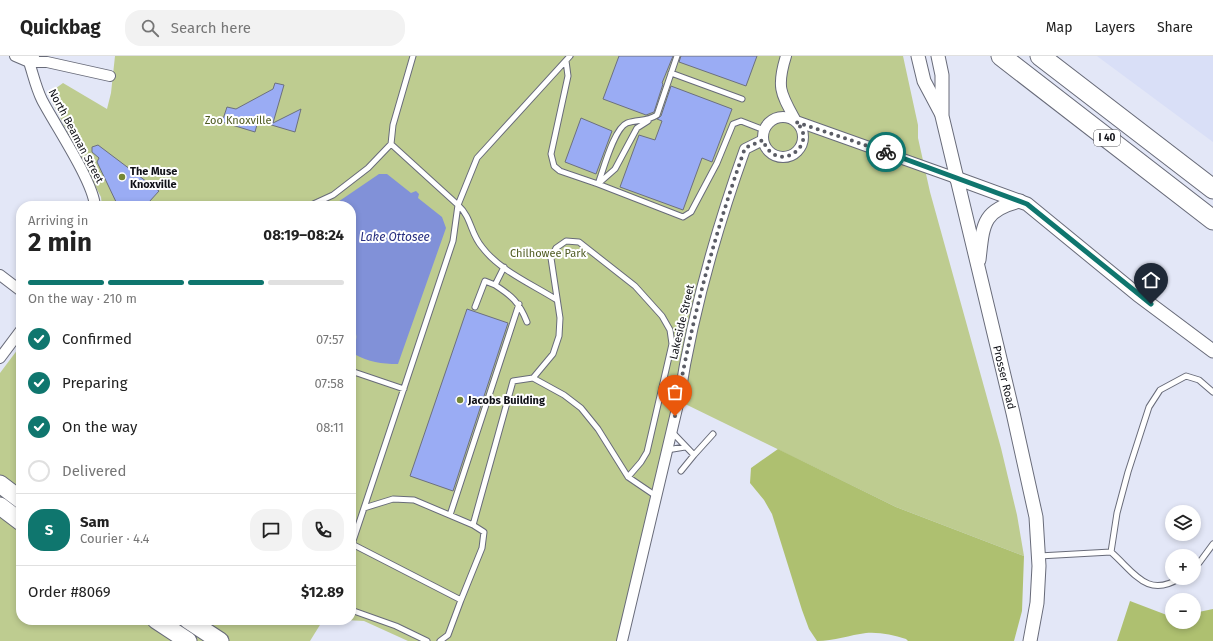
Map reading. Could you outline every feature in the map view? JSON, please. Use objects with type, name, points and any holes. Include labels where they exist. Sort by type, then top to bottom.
[{"type":"highway","name":"I 40","points":[[1001,56],[1213,220]]},
{"type":"highway","name":"I 40","points":[[1040,56],[1213,189]]},
{"type":"main road","points":[[0,484],[16,496]]},
{"type":"main road","points":[[0,506],[16,518]]},
{"type":"main road","points":[[164,625],[188,641]]},
{"type":"main road","points":[[197,625],[220,641]]},
{"type":"street","points":[[15,56],[110,76]]},
{"type":"street","points":[[786,56],[781,71],[781,93],[796,122],[802,128],[803,135],[800,148],[795,153],[789,156],[775,155],[770,152],[764,135],[769,122],[780,117],[787,117],[796,122],[1027,204],[1138,295],[1213,351]]},
{"type":"street","name":"Prosser Road","points":[[918,56],[924,81],[942,116]]},
{"type":"street","name":"Prosser Road","points":[[938,56],[942,75],[942,116],[1036,517],[1039,556],[1037,603],[1030,641]]},
{"type":"street","name":"North Beaman Street","points":[[31,59],[40,98],[84,174],[95,201]]},
{"type":"street","name":"Lakeside Street","points":[[622,641],[672,431],[685,363],[722,213],[745,148],[764,135]]},
{"type":"street","points":[[978,270],[982,236],[990,214],[1006,204],[1020,201]]},
{"type":"street","points":[[0,275],[16,288]]},
{"type":"street","points":[[0,358],[16,337]]},
{"type":"lane","points":[[320,201],[333,195],[368,168],[391,144],[393,125],[413,56]]},
{"type":"lane","points":[[356,533],[453,241],[458,205],[477,158],[570,56]]},
{"type":"lane","points":[[598,184],[615,169],[637,128],[657,115],[677,56]]},
{"type":"lane","points":[[566,61],[568,76],[551,154],[554,166],[560,171],[683,217],[691,212],[695,206],[718,163],[733,124],[741,121],[764,135]]},
{"type":"lane","points":[[671,74],[742,99]]},
{"type":"lane","points":[[598,184],[618,130],[627,123],[649,120]]},
{"type":"lane","points":[[391,144],[466,213],[472,231],[481,247],[504,267],[557,300]]},
{"type":"lane","points":[[533,378],[553,354],[559,336],[560,318],[552,258],[556,248],[566,241],[579,242],[635,286],[662,316],[670,330],[672,344],[647,452],[641,462],[628,477]]},
{"type":"lane","points":[[495,285],[504,267]]},
{"type":"lane","points":[[475,307],[485,281],[495,285],[512,296],[527,322]]},
{"type":"lane","points":[[450,515],[518,304]]},
{"type":"lane","points":[[356,373],[404,389]]},
{"type":"lane","points":[[1111,552],[1117,513],[1126,479],[1149,407],[1160,390],[1186,376],[1199,380],[1213,392]]},
{"type":"lane","points":[[473,525],[513,381],[533,378],[564,395],[581,408],[598,429],[628,477],[656,496]]},
{"type":"lane","points":[[672,431],[685,447],[694,455]]},
{"type":"lane","points":[[681,471],[713,434]]},
{"type":"lane","points":[[667,450],[685,447]]},
{"type":"lane","points":[[364,508],[393,499],[414,500],[473,525],[484,532],[482,548],[448,635],[440,641]]},
{"type":"lane","points":[[1201,561],[1213,544]]},
{"type":"lane","points":[[356,547],[461,600]]},
{"type":"lane","points":[[1039,556],[1111,552],[1131,573],[1147,584],[1167,585]]},
{"type":"lane","points":[[356,612],[396,626],[426,641]]},
{"type":"shaded area","points":[[1097,56],[1213,56],[1213,142]]},
{"type":"green space","name":"Chilhowee Park","points":[[115,56],[903,56],[918,125],[918,138],[930,192],[1001,448],[1017,515],[1024,556],[896,507],[679,401],[622,641],[408,641],[364,621],[356,621],[356,201],[101,201],[101,197],[48,94],[63,83],[107,109],[111,93]]},
{"type":"green space","points":[[16,352],[16,625],[320,625],[310,641],[0,641],[0,373]]},
{"type":"green space","points":[[778,449],[896,507],[1024,556],[1022,611],[1014,641],[908,641],[906,639],[881,633],[866,633],[817,641],[809,629],[802,610],[772,514],[764,500],[750,483],[751,468]]},
{"type":"green space","points":[[1130,601],[1165,614],[1165,629],[1201,629],[1201,612],[1213,609],[1213,641],[1117,641]]},
{"type":"water","name":"Lake Ottosee","points":[[379,174],[387,174],[411,193],[416,191],[419,194],[418,198],[442,217],[446,228],[398,364],[375,362],[356,355],[356,201],[339,201]]},
{"type":"building","points":[[619,56],[673,56],[662,83],[663,84],[654,112],[646,115],[603,99]]},
{"type":"building","points":[[681,56],[757,56],[746,86],[679,62]]},
{"type":"building","points":[[275,83],[284,85],[273,123],[301,109],[295,132],[258,121],[255,132],[222,122],[227,107],[236,109],[273,89]]},
{"type":"building","points":[[671,86],[732,109],[712,162],[702,158],[683,210],[620,187],[639,135],[655,140],[662,121],[657,119],[661,116]]},
{"type":"building","points":[[581,118],[612,131],[596,174],[565,162]]},
{"type":"building","name":"The Muse Knoxville","points":[[98,145],[159,191],[150,201],[116,201],[97,162],[99,158],[92,152],[92,147]]},
{"type":"building","name":"Jacobs Building","points":[[467,309],[508,323],[453,491],[410,476]]},
{"type":"way so far","points":[[675,416],[685,363],[706,274],[722,213],[745,148],[763,140],[765,146],[775,155],[782,157],[795,153],[803,142],[802,128],[796,122],[886,152]]},
{"type":"place","name":"The Muse Knoxville","points":[[122,177]]},
{"type":"place","name":"Jacobs Building","points":[[460,400]]},
{"type":"route","points":[[886,152],[1027,204],[1151,304]]},
{"type":"park label","name":"Zoo Knoxville","points":[[238,120]]}]
